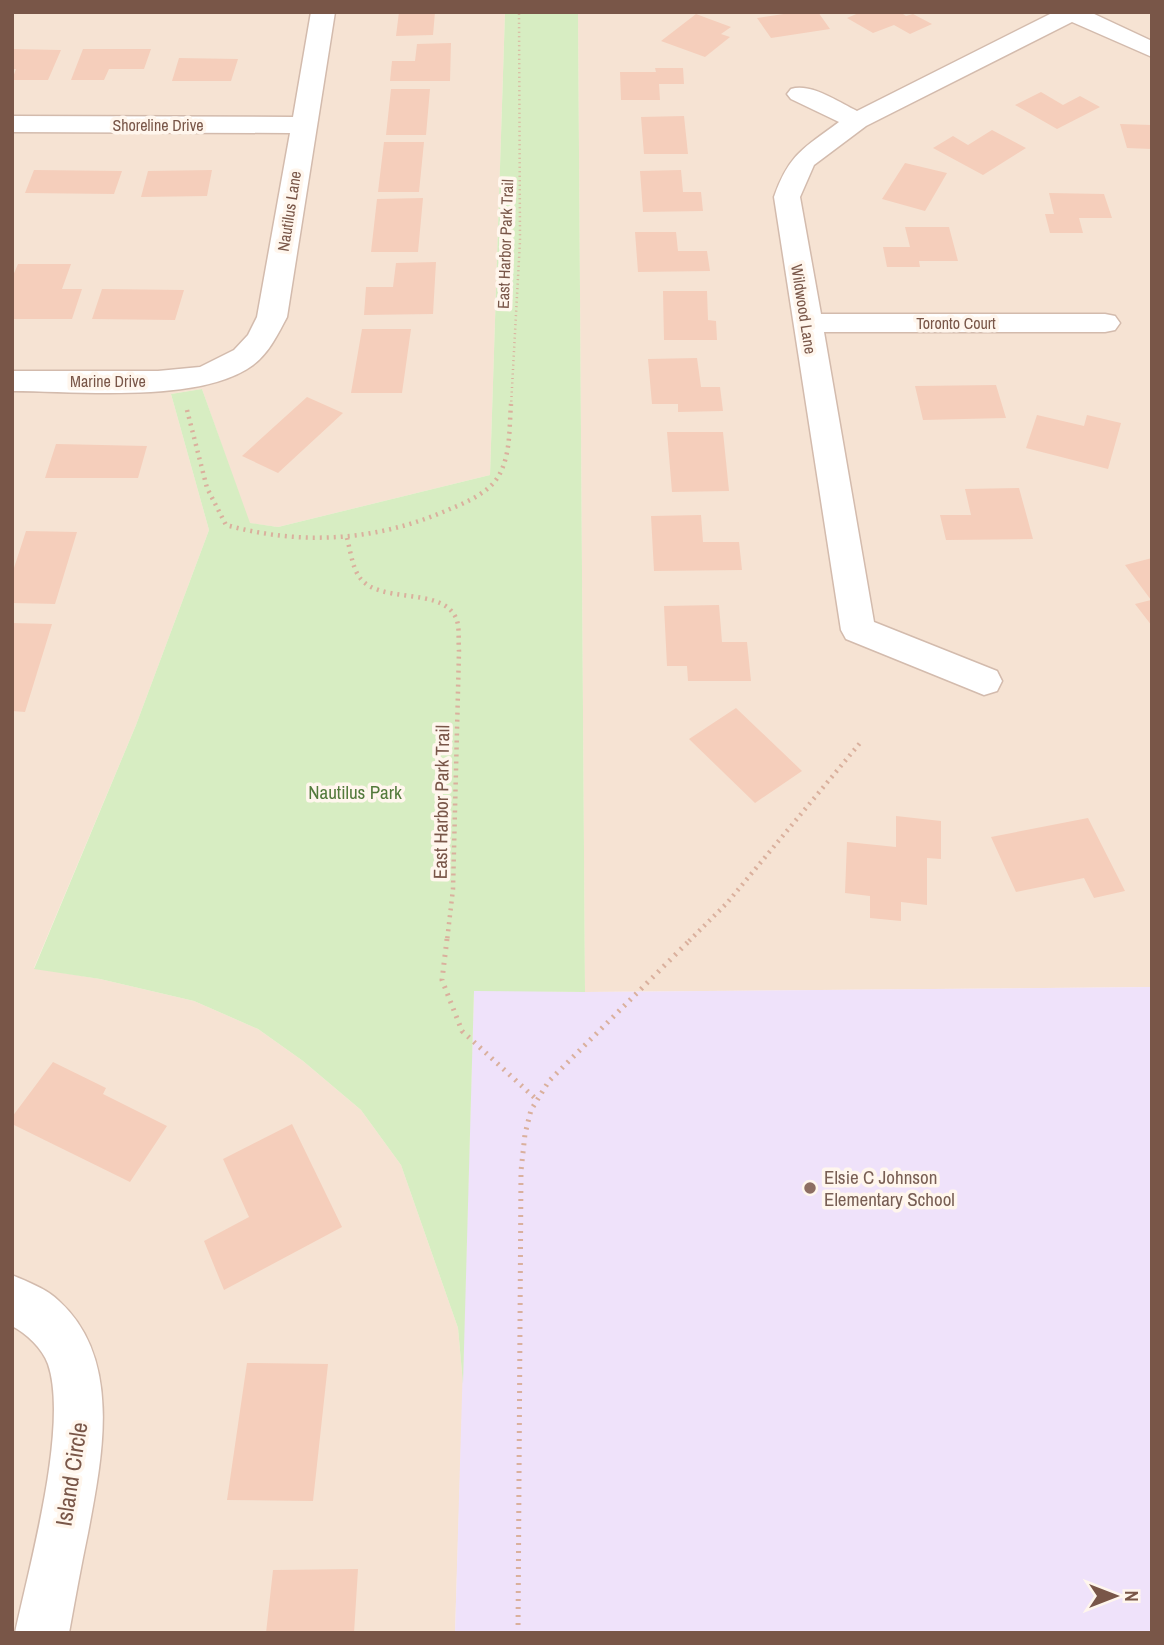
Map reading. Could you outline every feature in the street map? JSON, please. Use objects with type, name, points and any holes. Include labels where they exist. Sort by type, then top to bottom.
[{"type":"street","name":"Nautilus Lane","points":[[204,376],[238,362],[253,351],[266,334],[272,317],[323,12]]},
{"type":"street","points":[[1072,13],[1152,50]]},
{"type":"street","name":"Wildwood Lane","points":[[984,681],[858,630],[786,197],[796,172],[811,153],[858,121],[1072,13]]},
{"type":"street","points":[[800,94],[858,121]]},
{"type":"street","name":"Shoreline Drive","points":[[12,124],[303,125]]},
{"type":"street","name":"Toronto Court","points":[[806,323],[1105,323]]},
{"type":"street","name":"Marine Drive","points":[[12,381],[157,382],[204,376]]},
{"type":"street","name":"Island Circle","points":[[12,1299],[44,1320],[61,1338],[75,1369],[81,1412],[75,1466],[42,1633]]},
{"type":"path","name":"East Harbor Park Trail","points":[[186,407],[207,488],[226,525],[259,535],[329,539],[426,520],[470,500],[494,482],[508,452],[520,241],[519,12]]},
{"type":"path","name":"East Harbor Park Trail","points":[[347,537],[358,575],[370,588],[433,601],[446,607],[456,618],[459,650],[453,889],[442,980],[462,1031],[536,1099]]},
{"type":"path","points":[[518,1633],[520,1196],[522,1154],[536,1099],[564,1065],[727,903],[860,743]]},
{"type":"shaded area","points":[[12,12],[505,12],[490,475],[278,527],[249,523],[202,389],[171,394],[209,530],[136,725],[34,968],[100,979],[194,1001],[258,1029],[303,1061],[361,1110],[401,1165],[458,1328],[463,1384],[455,1633],[12,1633]]},
{"type":"shaded area","points":[[578,12],[1152,12],[1152,987],[585,992]]},
{"type":"shaded area","name":"Elsie C Johnson Elementary School","points":[[1152,987],[1152,1633],[455,1633],[474,990],[585,992]]},
{"type":"green space","name":"Nautilus Park","points":[[505,12],[578,12],[585,992],[474,991],[463,1384],[458,1328],[401,1165],[361,1110],[303,1061],[258,1029],[194,1001],[100,979],[34,969],[136,725],[209,530],[171,394],[202,389],[250,523],[278,527],[490,475]]},
{"type":"building","points":[[399,12],[435,12],[433,35],[396,36]]},
{"type":"building","points":[[818,12],[830,29],[771,38],[757,18]]},
{"type":"building","points":[[861,12],[900,12],[906,16],[913,14],[932,24],[910,34],[894,25],[873,33],[847,18]]},
{"type":"building","points":[[696,14],[731,27],[721,34],[730,37],[705,57],[661,41]]},
{"type":"building","points":[[451,43],[450,81],[390,81],[392,61],[415,61],[417,44]]},
{"type":"building","points":[[12,49],[61,50],[48,80],[12,80],[16,69],[12,69]]},
{"type":"building","points":[[83,49],[151,49],[144,69],[109,69],[104,80],[71,80]]},
{"type":"building","points":[[179,58],[238,59],[231,81],[172,81]]},
{"type":"building","points":[[655,68],[683,68],[684,84],[659,84],[660,100],[621,100],[620,72],[656,72]]},
{"type":"building","points":[[391,89],[430,89],[426,135],[386,135]]},
{"type":"building","points":[[1041,92],[1063,105],[1080,96],[1100,107],[1057,129],[1015,105]]},
{"type":"building","points":[[684,116],[688,154],[644,154],[641,117]]},
{"type":"building","points":[[1120,124],[1152,125],[1152,149],[1127,148]]},
{"type":"building","points":[[992,130],[1026,148],[983,175],[933,148],[953,136],[968,145]]},
{"type":"building","points":[[384,142],[424,142],[419,192],[378,192]]},
{"type":"building","points":[[905,163],[947,173],[925,211],[882,199]]},
{"type":"building","points":[[34,170],[122,171],[114,194],[25,193]]},
{"type":"building","points":[[212,170],[207,196],[141,197],[148,171]]},
{"type":"building","points":[[681,170],[683,192],[701,192],[703,211],[643,212],[640,171]]},
{"type":"building","points":[[1049,193],[1104,194],[1112,218],[1079,218],[1083,233],[1050,233],[1045,214],[1054,214]]},
{"type":"building","points":[[423,198],[418,252],[371,252],[377,199]]},
{"type":"building","points":[[905,227],[949,227],[958,261],[919,261],[920,267],[887,267],[883,247],[910,247]]},
{"type":"building","points":[[635,232],[676,232],[678,251],[707,251],[710,271],[638,272]]},
{"type":"building","points":[[436,262],[433,314],[364,315],[366,287],[393,287],[396,263]]},
{"type":"building","points":[[18,264],[71,264],[62,289],[82,289],[72,319],[12,319],[12,278]]},
{"type":"building","points":[[102,289],[184,290],[175,320],[92,319]]},
{"type":"building","points":[[663,291],[707,291],[708,320],[716,321],[717,340],[664,340]]},
{"type":"building","points":[[362,329],[411,329],[402,393],[351,393]]},
{"type":"building","points":[[697,358],[701,387],[720,387],[723,411],[678,412],[678,404],[652,404],[648,359]]},
{"type":"building","points":[[996,385],[1006,418],[923,420],[915,386]]},
{"type":"building","points":[[307,397],[343,413],[278,473],[242,456]]},
{"type":"building","points":[[1037,415],[1084,426],[1087,415],[1121,423],[1108,469],[1026,448]]},
{"type":"building","points":[[667,432],[723,432],[729,491],[672,492]]},
{"type":"building","points":[[56,444],[147,446],[138,478],[45,478]]},
{"type":"building","points":[[1019,488],[1033,539],[946,540],[940,515],[971,515],[965,489]]},
{"type":"building","points":[[701,515],[703,542],[739,542],[742,570],[654,571],[651,516]]},
{"type":"building","points":[[26,531],[77,532],[55,604],[12,603],[12,574]]},
{"type":"building","points":[[1152,558],[1152,626],[1135,604],[1151,600],[1125,565]]},
{"type":"building","points":[[719,605],[722,642],[747,642],[751,681],[688,681],[687,666],[667,666],[664,606]]},
{"type":"building","points":[[12,623],[52,624],[25,712],[12,711]]},
{"type":"building","points":[[736,708],[802,771],[755,803],[689,739]]},
{"type":"building","points":[[896,816],[941,821],[941,859],[927,858],[927,905],[901,902],[901,921],[870,918],[870,896],[845,893],[847,842],[896,847]]},
{"type":"building","points":[[1088,818],[1125,891],[1094,898],[1084,878],[1016,892],[991,837]]},
{"type":"building","points":[[53,1062],[106,1088],[103,1094],[167,1126],[130,1182],[12,1124],[12,1117]]},
{"type":"building","points":[[292,1124],[342,1227],[224,1290],[204,1241],[249,1217],[223,1159]]},
{"type":"building","points":[[247,1363],[328,1364],[313,1501],[227,1500]]},
{"type":"building","points":[[358,1569],[354,1633],[266,1633],[273,1570]]},
{"type":"place","name":"Elsie C Johnson Elementary School","points":[[810,1188]]}]
